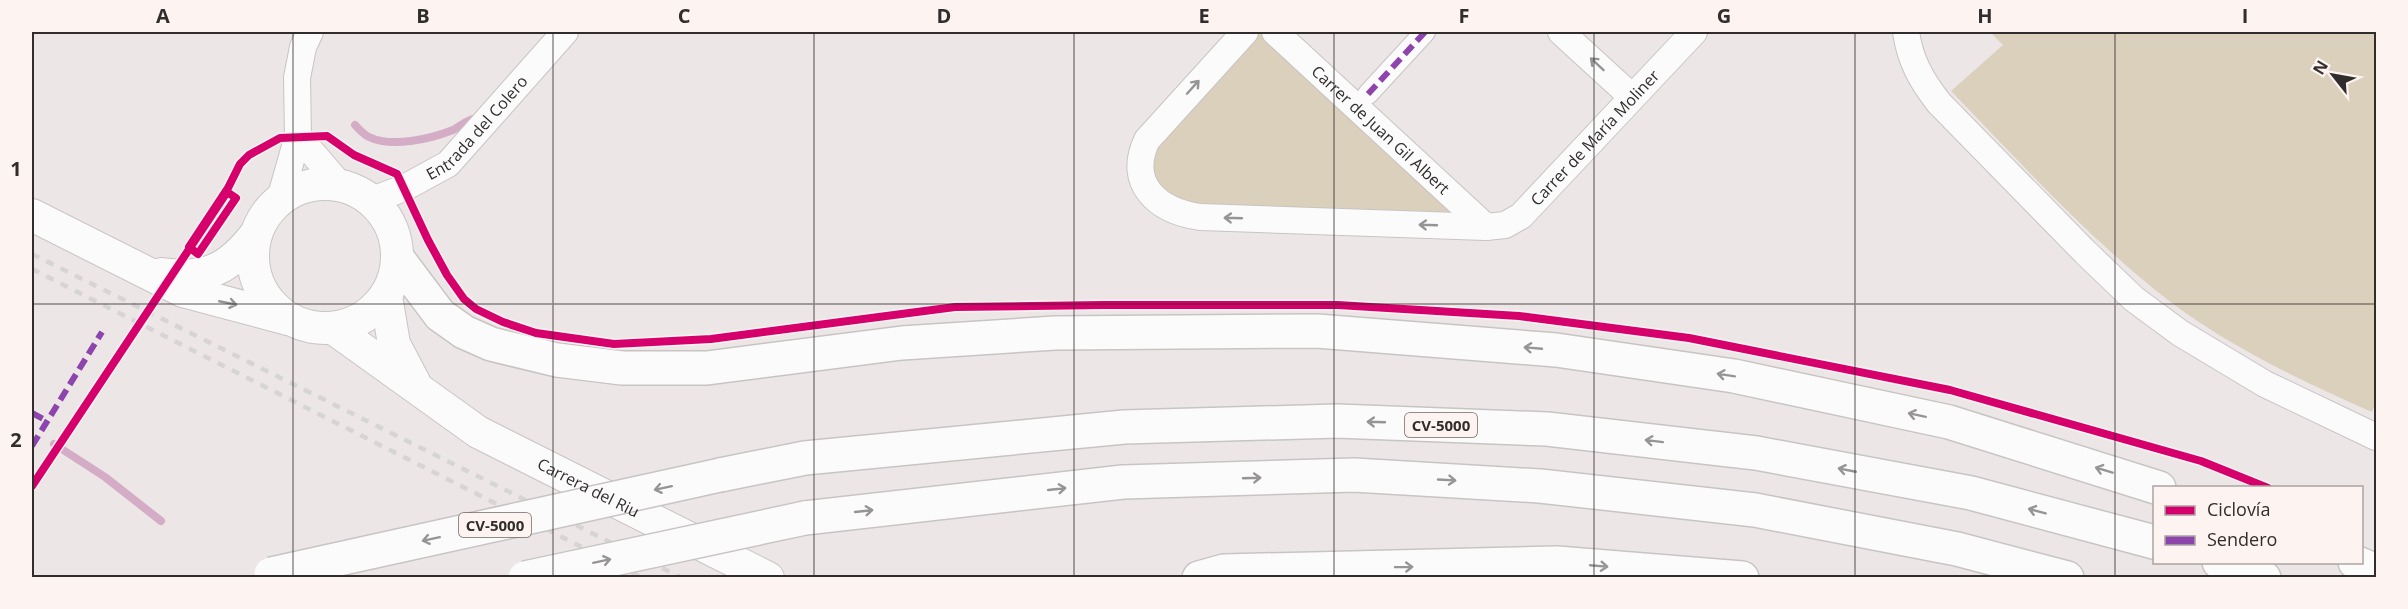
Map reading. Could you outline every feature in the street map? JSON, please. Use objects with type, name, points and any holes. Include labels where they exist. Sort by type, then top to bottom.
[{"type":"highway","points":[[398,259],[440,315],[464,332],[491,344],[557,360],[622,368],[707,368],[902,343],[1055,333],[1317,331],[1556,350],[1734,376],[1949,422],[2153,486]]},
{"type":"highway","name":"CV-5000","points":[[264,576],[806,458],[1124,427],[1337,421],[1547,429],[1756,453],[1971,493],[2153,542]]},
{"type":"highway","points":[[525,578],[806,518],[1123,482],[1354,475],[1540,486],[1755,510],[1957,549],[2067,578]]},
{"type":"highway","points":[[1199,578],[1224,571],[1557,563],[1742,578]]},
{"type":"highway","points":[[2225,564],[2264,578]]},
{"type":"highway","points":[[2360,564],[2376,571]]},
{"type":"street","points":[[280,199],[298,136],[297,78],[303,47],[310,32]]},
{"type":"street","name":"Entrada del Colero","points":[[372,200],[404,188],[448,164],[565,32]]},
{"type":"street","name":"Carrer de María Moliner","points":[[1245,32],[1154,130],[1141,151],[1139,167],[1142,181],[1153,197],[1168,208],[1182,214],[1486,227],[1505,225],[1521,216],[1694,32]]},
{"type":"street","name":"Carrer de Juan Gil Albert","points":[[1275,32],[1486,227]]},
{"type":"street","points":[[1368,94],[1425,32]]},
{"type":"street","points":[[1561,32],[1632,97]]},
{"type":"street","points":[[1906,32],[1912,60],[1923,82],[1939,103],[2085,252],[2134,298],[2180,333],[2265,384],[2371,432]]},
{"type":"street","points":[[298,136],[340,185]]},
{"type":"street","points":[[32,215],[135,267],[183,291],[264,311],[313,327],[333,328],[348,324],[362,318],[375,308],[386,296],[394,278],[398,259],[397,243],[392,227],[372,200],[351,188],[324,183],[308,185],[280,199],[270,209],[256,234],[240,255],[223,267],[204,275],[183,277],[135,267]]},
{"type":"street","points":[[256,234],[253,263],[256,278],[271,304],[294,321]]},
{"type":"street","name":"Carrera del Riu","points":[[386,296],[394,344],[415,386]]},
{"type":"street","name":"Carrera del Riu","points":[[333,328],[478,432],[768,578]]},
{"type":"shaded area","points":[[1990,32],[2376,32],[2376,402],[2372,412],[2258,358],[2205,326],[2127,266],[2050,193],[1951,91],[2003,45]]},
{"type":"shaded area","points":[[1257,34],[1266,35],[1453,210],[1452,214],[1184,206],[1162,190],[1153,174],[1151,154]]},
{"type":"waterway","points":[[355,125],[369,137],[400,142],[444,133],[471,119],[478,118]]},
{"type":"waterway","points":[[54,444],[105,477],[161,521]]},
{"type":"railway","points":[[32,254],[682,578]]},
{"type":"railway","points":[[32,269],[643,578]]},
{"type":"marked path","points":[[1368,94],[1425,32]]},
{"type":"marked path","points":[[32,446],[102,332]]},
{"type":"marked path","points":[[32,413],[47,421]]},
{"type":"cycle path","points":[[190,248],[228,188],[240,164],[249,155],[280,138],[327,136],[354,155],[397,174],[428,240],[447,275],[464,299],[476,309],[503,322],[536,333],[614,344],[711,339],[955,307],[1338,305],[1519,316],[1689,338],[1950,390],[2201,461],[2263,486]]},
{"type":"cycle path","points":[[227,192],[236,198],[198,254],[190,248],[227,192]]},
{"type":"cycle path","points":[[32,486],[190,248]]}]
